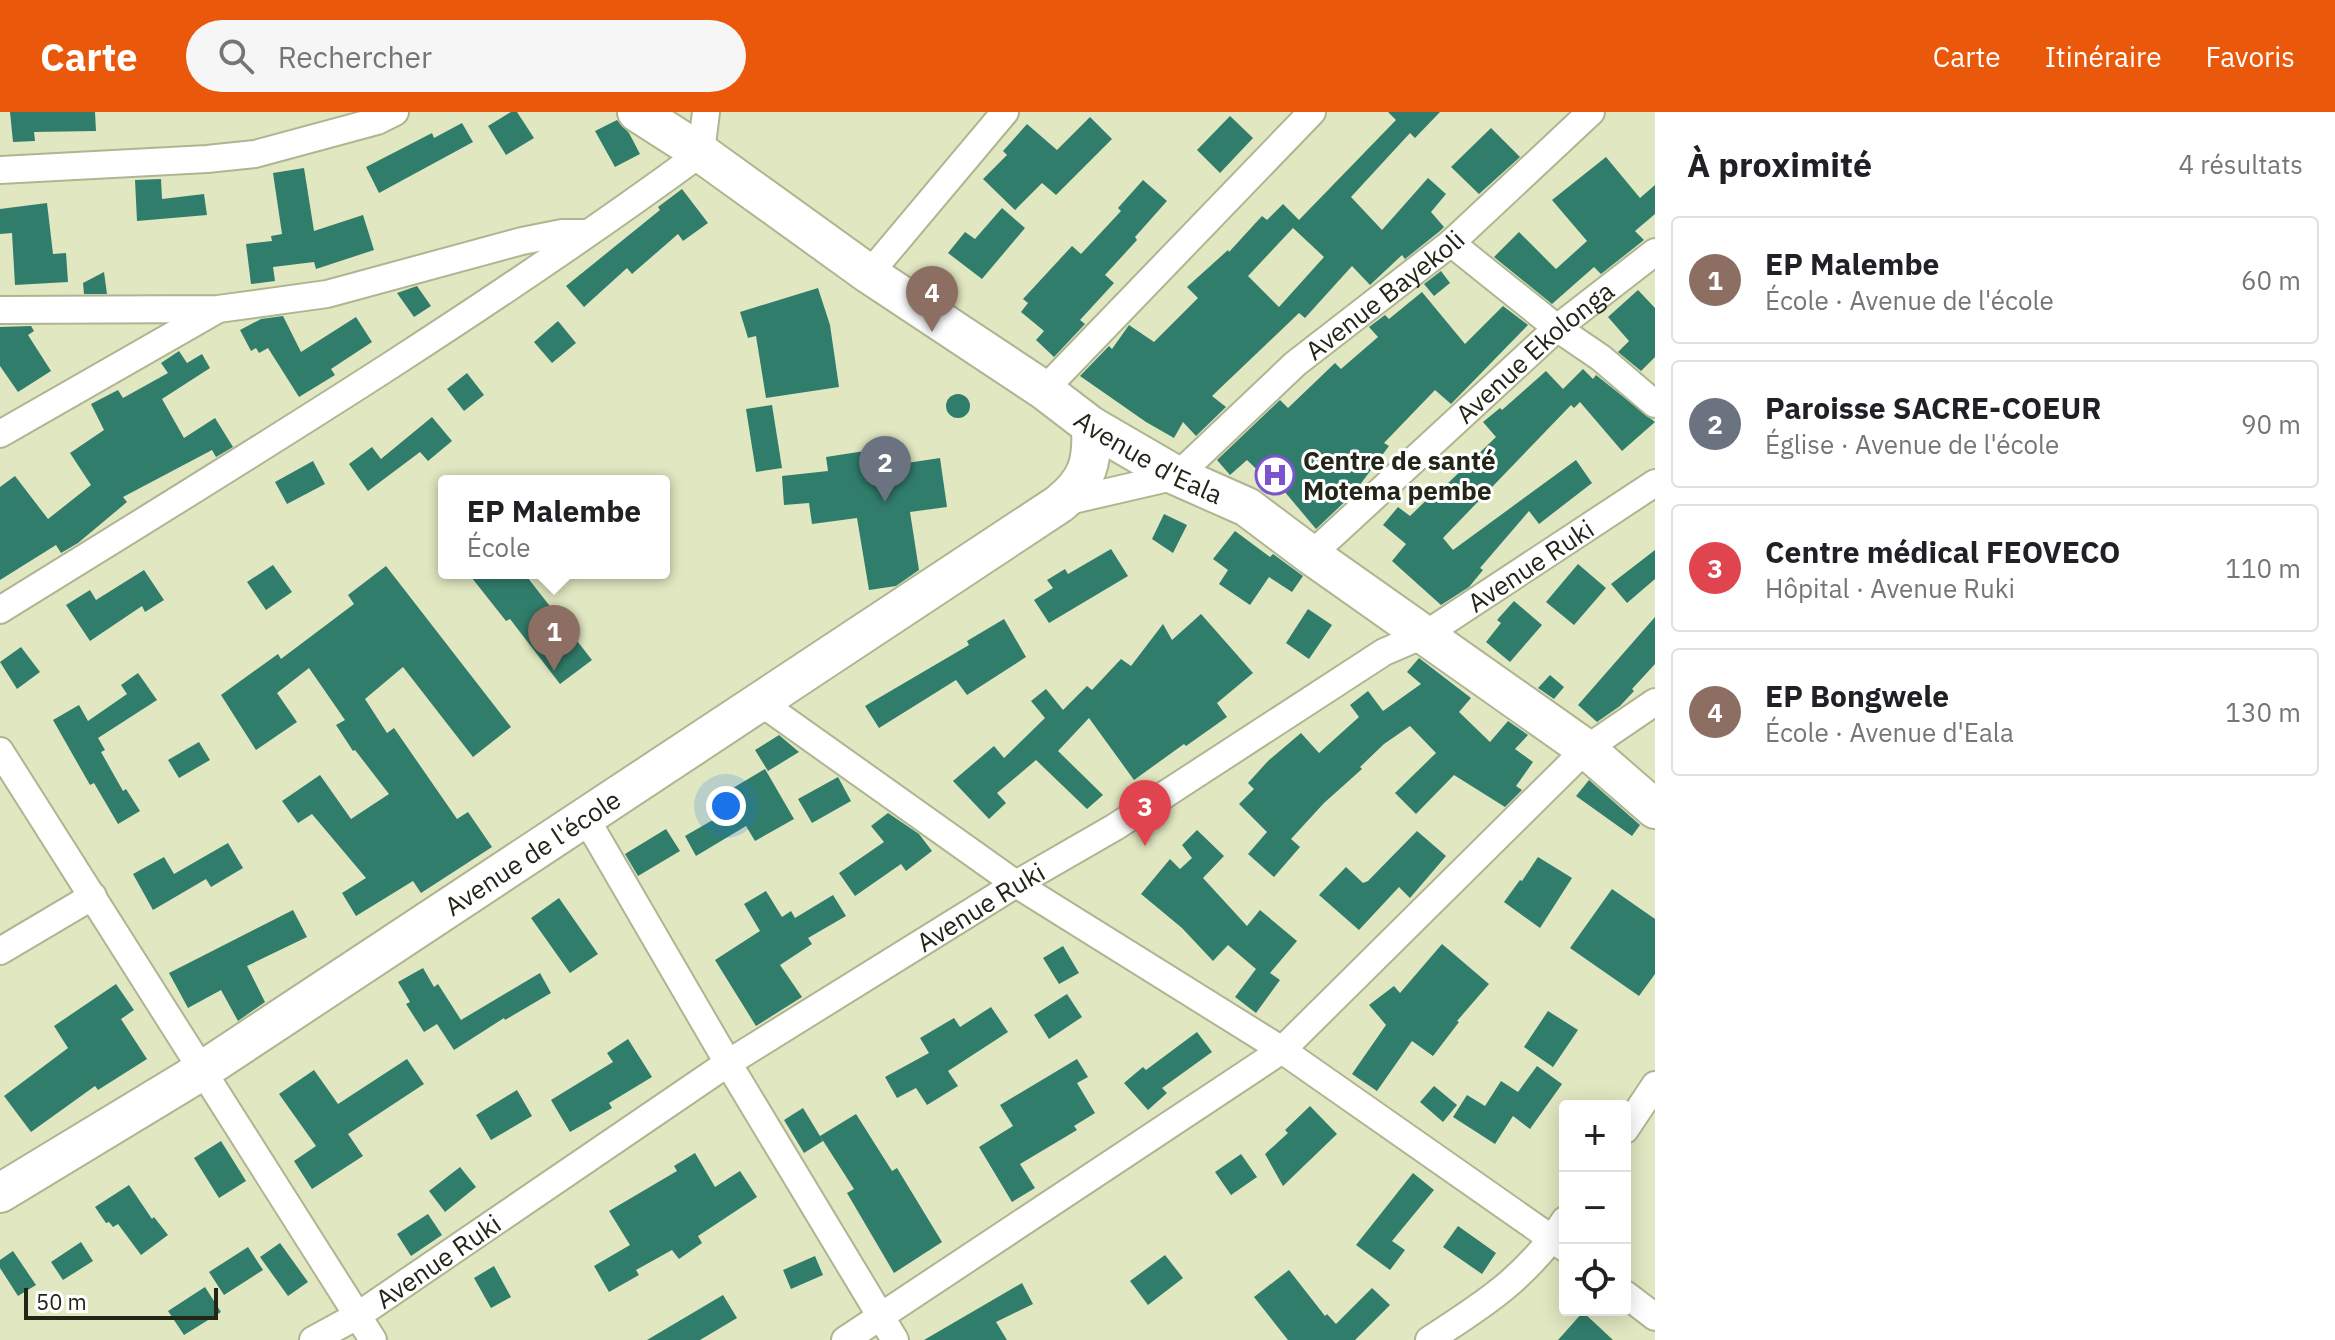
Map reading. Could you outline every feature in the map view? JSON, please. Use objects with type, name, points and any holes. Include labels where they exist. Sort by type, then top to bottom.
[{"type":"street","points":[[0,610],[347,395],[588,233],[701,153],[706,112]]},
{"type":"street","points":[[869,274],[1005,112]]},
{"type":"street","points":[[1044,390],[1312,112]]},
{"type":"street","name":"Avenue Bayekoli","points":[[1177,476],[1295,364],[1451,243],[1591,112]]},
{"type":"street","points":[[0,170],[255,154],[378,115]]},
{"type":"street","name":"Avenue d'Eala","points":[[650,116],[869,274],[1044,390],[1091,426],[1177,476],[1247,507],[1586,749],[1653,805]]},
{"type":"street","points":[[0,310],[218,309],[327,294],[522,241],[562,233],[588,233]]},
{"type":"street","points":[[1451,243],[1557,328],[1601,358],[1655,404]]},
{"type":"street","name":"Avenue Ekolonga","points":[[1311,555],[1557,328],[1655,252]]},
{"type":"street","points":[[0,434],[218,309]]},
{"type":"street","name":"Avenue de l'école","points":[[0,1193],[203,1070],[1059,504],[1078,488],[1086,473],[1092,450],[1091,426]]},
{"type":"street","points":[[1059,504],[1177,476]]},
{"type":"street","name":"Avenue Ruki","points":[[313,1340],[357,1316],[728,1063],[1016,884],[1115,827],[1384,652],[1426,634],[1655,483]]},
{"type":"street","points":[[760,702],[1016,884],[1282,1050],[1559,1234]]},
{"type":"street","points":[[845,1340],[1282,1050],[1586,749],[1655,702]]},
{"type":"street","points":[[0,751],[373,1340]]},
{"type":"street","points":[[585,817],[728,1063],[895,1340]]},
{"type":"street","points":[[0,951],[93,896]]},
{"type":"street","points":[[1631,1121],[1655,1085]]},
{"type":"street","points":[[1429,1340],[1509,1286],[1559,1237]]},
{"type":"street","points":[[1631,1299],[1655,1317]]},
{"type":"building","points":[[10,112],[95,112],[96,131],[34,132],[35,141],[13,142]]},
{"type":"building","points":[[511,112],[517,112],[534,138],[506,155],[488,126]]},
{"type":"building","points":[[1388,112],[1440,112],[1415,138],[1410,133],[1351,197],[1382,230],[1428,178],[1446,194],[1431,212],[1444,227],[1405,259],[1402,255],[1370,285],[1352,266],[1305,318],[1299,313],[1212,396],[1226,407],[1196,436],[1183,422],[1174,438],[1080,376],[1109,346],[1112,349],[1129,325],[1154,342],[1198,298],[1187,287],[1229,252],[1262,216],[1267,220],[1283,204],[1299,220],[1396,120]],"holes":[[[1293,228],[1324,257],[1279,307],[1248,276]]]},
{"type":"building","points":[[1230,116],[1253,138],[1220,173],[1197,150]]},
{"type":"building","points":[[1090,117],[1112,139],[1056,195],[1042,183],[1015,210],[983,179],[1007,155],[1003,151],[1027,124],[1057,150]]},
{"type":"building","points":[[617,120],[629,133],[640,154],[615,167],[595,131]]},
{"type":"building","points":[[462,123],[473,142],[379,193],[366,167],[432,133],[434,138]]},
{"type":"building","points":[[1491,128],[1520,157],[1479,194],[1451,167]]},
{"type":"building","points":[[1606,157],[1640,198],[1655,185],[1655,214],[1635,231],[1644,240],[1601,274],[1594,267],[1552,304],[1494,257],[1519,232],[1556,269],[1587,241],[1552,200]]},
{"type":"building","points":[[304,168],[314,231],[363,215],[374,250],[316,269],[314,262],[273,267],[275,281],[251,284],[246,244],[272,241],[271,236],[282,234],[273,173]]},
{"type":"building","points":[[161,179],[162,199],[204,194],[207,215],[137,221],[135,180]]},
{"type":"building","points":[[1143,180],[1167,201],[1105,275],[1114,283],[1080,320],[1085,324],[1054,357],[1036,340],[1044,331],[1021,312],[1028,303],[1023,299],[1072,246],[1081,254],[1121,211],[1118,208]]},
{"type":"building","points":[[682,189],[708,223],[683,241],[678,234],[632,274],[627,268],[584,307],[566,286]]},
{"type":"building","points":[[47,203],[53,254],[66,253],[68,282],[15,285],[12,233],[0,234],[0,209]]},
{"type":"building","points":[[1002,208],[1025,228],[982,279],[948,253],[965,232],[975,239]]},
{"type":"building","points":[[1441,271],[1450,283],[1434,296],[1424,284]]},
{"type":"building","points":[[104,272],[107,294],[84,294],[83,283]]},
{"type":"building","points":[[417,286],[431,306],[414,317],[397,293]]},
{"type":"building","points":[[818,288],[830,325],[839,387],[766,398],[756,336],[748,338],[740,312]]},
{"type":"building","points":[[1638,290],[1655,308],[1655,357],[1641,371],[1618,352],[1629,341],[1608,317]]},
{"type":"building","points":[[1422,292],[1465,344],[1503,306],[1528,325],[1451,404],[1435,390],[1384,443],[1389,446],[1353,494],[1316,529],[1279,485],[1276,488],[1247,460],[1230,475],[1217,460],[1280,400],[1288,408],[1335,363],[1341,369],[1378,337],[1369,327],[1385,315],[1389,319]]},
{"type":"building","points":[[283,316],[301,352],[356,317],[372,342],[331,369],[335,375],[299,397],[268,348],[259,353],[256,348],[251,351],[240,330],[261,319]]},
{"type":"building","points":[[558,321],[576,343],[552,363],[534,342]]},
{"type":"building","points":[[31,326],[34,331],[28,335],[51,371],[18,392],[0,366],[0,327]]},
{"type":"building","points":[[179,351],[187,363],[202,354],[210,368],[162,399],[184,438],[215,418],[233,447],[216,457],[212,450],[123,497],[127,502],[78,543],[61,553],[56,545],[0,580],[0,487],[15,476],[48,519],[91,485],[70,453],[104,430],[91,404],[118,390],[123,398],[168,373],[161,363]]},
{"type":"building","points":[[1583,369],[1593,379],[1596,375],[1655,422],[1622,451],[1580,402],[1574,408],[1571,405],[1443,538],[1453,550],[1576,460],[1592,483],[1539,524],[1529,511],[1480,568],[1483,570],[1469,587],[1441,605],[1392,561],[1406,544],[1383,525],[1398,507],[1410,516],[1444,483],[1446,485],[1496,437],[1483,422],[1500,408],[1502,410],[1546,371],[1563,389]]},
{"type":"building","points":[[467,373],[484,395],[464,411],[447,389]]},
{"type":"building","points":[[958,394],[967,397],[970,406],[967,415],[958,418],[949,415],[946,406],[949,397]]},
{"type":"building","points":[[772,405],[782,468],[756,472],[746,409]]},
{"type":"building","points":[[432,417],[452,441],[428,461],[420,452],[368,491],[349,464],[372,447],[381,459]]},
{"type":"building","points":[[871,450],[872,455],[898,451],[900,464],[940,458],[947,507],[910,512],[919,570],[896,586],[869,590],[857,518],[812,524],[809,503],[784,505],[782,476],[828,471],[826,457]]},
{"type":"building","points":[[313,461],[325,484],[287,504],[275,482]]},
{"type":"building","points":[[1164,514],[1187,525],[1173,553],[1152,539]]},
{"type":"building","points":[[1235,531],[1303,576],[1292,592],[1269,577],[1250,605],[1219,584],[1228,570],[1213,559]]},
{"type":"building","points":[[1111,549],[1128,576],[1049,623],[1034,600],[1053,588],[1047,580],[1065,569],[1068,574]]},
{"type":"building","points":[[1655,550],[1655,579],[1627,603],[1611,584]]},
{"type":"building","points":[[1578,564],[1606,588],[1574,625],[1546,602]]},
{"type":"building","points":[[273,565],[292,592],[266,610],[247,582]]},
{"type":"building","points":[[386,566],[511,727],[473,757],[403,667],[365,699],[387,733],[394,728],[457,819],[468,812],[492,847],[421,893],[413,881],[356,916],[342,893],[366,878],[312,814],[298,823],[282,801],[320,775],[351,819],[389,794],[336,725],[345,720],[309,668],[277,693],[297,722],[256,750],[221,695],[278,654],[281,659],[354,604],[348,595]]},
{"type":"building","points":[[144,570],[164,600],[145,612],[142,606],[90,641],[66,605],[90,590],[96,600]]},
{"type":"building","points":[[473,579],[529,579],[592,660],[560,684],[510,619],[506,621]]},
{"type":"building","points":[[1514,601],[1542,625],[1510,662],[1486,642],[1501,623],[1497,620]]},
{"type":"building","points":[[1308,609],[1332,625],[1309,659],[1286,643]]},
{"type":"building","points":[[1201,614],[1253,673],[1217,703],[1227,717],[1186,746],[1184,744],[1134,780],[1089,718],[1058,751],[1103,795],[1087,809],[1036,760],[997,793],[1006,803],[989,819],[953,781],[994,746],[1004,758],[1045,718],[1031,701],[1046,689],[1063,710],[1087,686],[1092,690],[1121,659],[1131,666],[1163,624],[1172,640]]},
{"type":"building","points":[[1655,617],[1655,664],[1620,706],[1597,722],[1578,705]]},
{"type":"building","points":[[1004,619],[1026,657],[967,695],[956,680],[879,728],[865,706],[969,645],[967,641]]},
{"type":"building","points":[[21,647],[40,672],[17,689],[0,662]]},
{"type":"building","points":[[1419,658],[1471,698],[1459,712],[1490,742],[1508,721],[1528,735],[1515,749],[1533,762],[1516,786],[1522,790],[1505,807],[1454,775],[1416,814],[1395,793],[1436,753],[1410,726],[1384,744],[1291,839],[1300,847],[1274,877],[1248,854],[1267,832],[1239,804],[1254,789],[1248,783],[1301,733],[1319,753],[1359,717],[1350,705],[1368,691],[1383,711],[1421,684],[1407,672]]},
{"type":"building","points":[[138,673],[157,700],[98,738],[105,750],[101,752],[123,791],[126,789],[140,811],[118,824],[94,783],[90,785],[53,720],[79,705],[88,721],[127,694],[121,685]]},
{"type":"building","points":[[1550,675],[1564,687],[1554,699],[1538,688]]},
{"type":"building","points":[[779,735],[799,752],[768,771],[755,750]]},
{"type":"building","points":[[199,742],[210,760],[179,778],[168,760]]},
{"type":"building","points":[[765,769],[794,819],[755,841],[746,826],[696,856],[685,836],[737,806],[728,791]]},
{"type":"building","points":[[838,777],[851,801],[812,823],[798,799]]},
{"type":"building","points":[[1589,780],[1640,825],[1632,836],[1576,796]]},
{"type":"building","points":[[888,813],[919,834],[932,851],[906,871],[901,864],[855,896],[839,873],[884,842],[871,826]]},
{"type":"building","points":[[666,829],[680,851],[638,876],[625,854]]},
{"type":"building","points":[[1197,830],[1224,856],[1203,878],[1247,926],[1260,910],[1297,941],[1270,973],[1280,980],[1256,1013],[1235,997],[1256,969],[1228,945],[1213,961],[1182,928],[1141,894],[1170,859],[1180,869],[1192,858],[1182,845]]},
{"type":"building","points":[[1417,831],[1446,856],[1410,898],[1399,887],[1359,930],[1319,895],[1346,867],[1363,883],[1368,881]]},
{"type":"building","points":[[228,843],[243,868],[211,887],[206,879],[153,910],[133,874],[164,857],[174,874]]},
{"type":"building","points":[[1538,857],[1572,878],[1540,928],[1504,902]]},
{"type":"building","points":[[1612,889],[1655,919],[1655,974],[1639,996],[1570,948]]},
{"type":"building","points":[[766,891],[782,917],[791,911],[795,918],[833,895],[846,916],[808,938],[812,944],[780,965],[802,997],[756,1026],[715,960],[760,931],[744,904]]},
{"type":"building","points":[[559,898],[598,954],[570,973],[531,918]]},
{"type":"building","points":[[293,910],[307,937],[247,966],[265,1002],[238,1021],[221,990],[188,1008],[169,973]]},
{"type":"building","points":[[1442,944],[1489,984],[1457,1021],[1433,1056],[1412,1041],[1377,1091],[1352,1074],[1386,1025],[1369,1005],[1394,986],[1400,993]]},
{"type":"building","points":[[1063,946],[1079,973],[1059,984],[1043,958]]},
{"type":"building","points":[[423,968],[434,987],[438,984],[461,1020],[540,973],[551,993],[454,1050],[437,1024],[424,1032],[406,1004],[410,1002],[398,982]]},
{"type":"building","points":[[116,984],[134,1010],[121,1019],[147,1059],[98,1090],[95,1086],[31,1132],[4,1096],[68,1048],[54,1026]]},
{"type":"building","points":[[1067,994],[1082,1017],[1049,1039],[1034,1015]]},
{"type":"building","points":[[991,1007],[1008,1032],[948,1071],[958,1086],[927,1105],[916,1088],[897,1098],[885,1077],[929,1053],[920,1038],[954,1018],[960,1027]]},
{"type":"building","points":[[1548,1011],[1578,1030],[1553,1067],[1524,1047]]},
{"type":"building","points":[[1197,1032],[1212,1052],[1162,1088],[1167,1093],[1148,1110],[1124,1083]]},
{"type":"building","points":[[628,1039],[652,1077],[609,1103],[612,1108],[570,1132],[551,1100],[613,1062],[607,1053]]},
{"type":"building","points":[[407,1059],[424,1084],[348,1134],[363,1156],[312,1189],[294,1161],[316,1146],[279,1094],[314,1070],[338,1104]]},
{"type":"building","points":[[1077,1059],[1088,1077],[1077,1083],[1095,1113],[1074,1126],[1077,1130],[1020,1164],[1035,1188],[1012,1202],[979,1147],[1013,1126],[1000,1105]]},
{"type":"building","points":[[1537,1066],[1562,1084],[1530,1129],[1513,1116],[1495,1144],[1453,1117],[1467,1095],[1485,1106],[1501,1081],[1518,1092]]},
{"type":"building","points":[[1434,1086],[1457,1105],[1443,1122],[1420,1102]]},
{"type":"building","points":[[517,1090],[532,1116],[491,1140],[476,1115]]},
{"type":"building","points":[[1310,1106],[1337,1134],[1283,1186],[1265,1154],[1288,1133],[1285,1130]]},
{"type":"building","points":[[803,1108],[823,1141],[804,1153],[784,1120]]},
{"type":"building","points":[[856,1114],[892,1171],[897,1168],[942,1242],[894,1273],[847,1193],[854,1189],[820,1136]]},
{"type":"building","points":[[221,1141],[246,1181],[219,1198],[194,1158]]},
{"type":"building","points":[[695,1153],[715,1187],[740,1171],[757,1197],[698,1236],[702,1243],[679,1259],[672,1250],[636,1270],[639,1275],[609,1292],[594,1266],[630,1245],[609,1211],[677,1171],[674,1166]]},
{"type":"building","points":[[1241,1154],[1257,1177],[1231,1195],[1215,1172]]},
{"type":"building","points":[[460,1167],[476,1187],[445,1212],[429,1191]]},
{"type":"building","points":[[1413,1173],[1434,1190],[1392,1241],[1405,1250],[1390,1270],[1356,1245]]},
{"type":"building","points":[[129,1185],[152,1219],[154,1217],[168,1235],[141,1255],[118,1224],[113,1227],[106,1223],[95,1207]]},
{"type":"building","points":[[428,1214],[442,1235],[411,1256],[397,1234]]},
{"type":"building","points":[[1458,1226],[1496,1253],[1482,1274],[1443,1247]]},
{"type":"building","points":[[81,1242],[93,1261],[63,1280],[51,1262]]},
{"type":"building","points":[[280,1243],[308,1282],[288,1296],[260,1257]]},
{"type":"building","points":[[248,1247],[263,1270],[224,1295],[209,1272]]},
{"type":"building","points":[[13,1251],[36,1285],[18,1296],[0,1268],[0,1260]]},
{"type":"building","points":[[1165,1255],[1183,1278],[1148,1305],[1130,1281]]},
{"type":"building","points":[[815,1256],[823,1275],[791,1289],[783,1270]]},
{"type":"building","points":[[494,1266],[511,1297],[491,1308],[474,1278]]},
{"type":"building","points":[[1289,1270],[1325,1316],[1327,1314],[1336,1324],[1372,1288],[1390,1305],[1355,1340],[1288,1340],[1254,1297]]},
{"type":"building","points":[[1022,1283],[1033,1304],[996,1322],[1007,1340],[924,1340]]},
{"type":"building","points":[[205,1287],[221,1312],[184,1335],[168,1311]]},
{"type":"building","points":[[723,1295],[737,1318],[700,1340],[647,1340]]},
{"type":"building","points":[[1579,1316],[1587,1316],[1613,1340],[1558,1340]]},
{"type":"place","name":"EP Bongwele","points":[[932,332]]},
{"type":"place","name":"Centre de santé Motema pembe","points":[[1275,475]]},
{"type":"place","name":"Paroisse SACRE-COEUR","points":[[885,502]]},
{"type":"place","name":"EP Malembe","points":[[554,671]]},
{"type":"place","name":"Centre médical FEOVECO","points":[[1145,846]]}]
